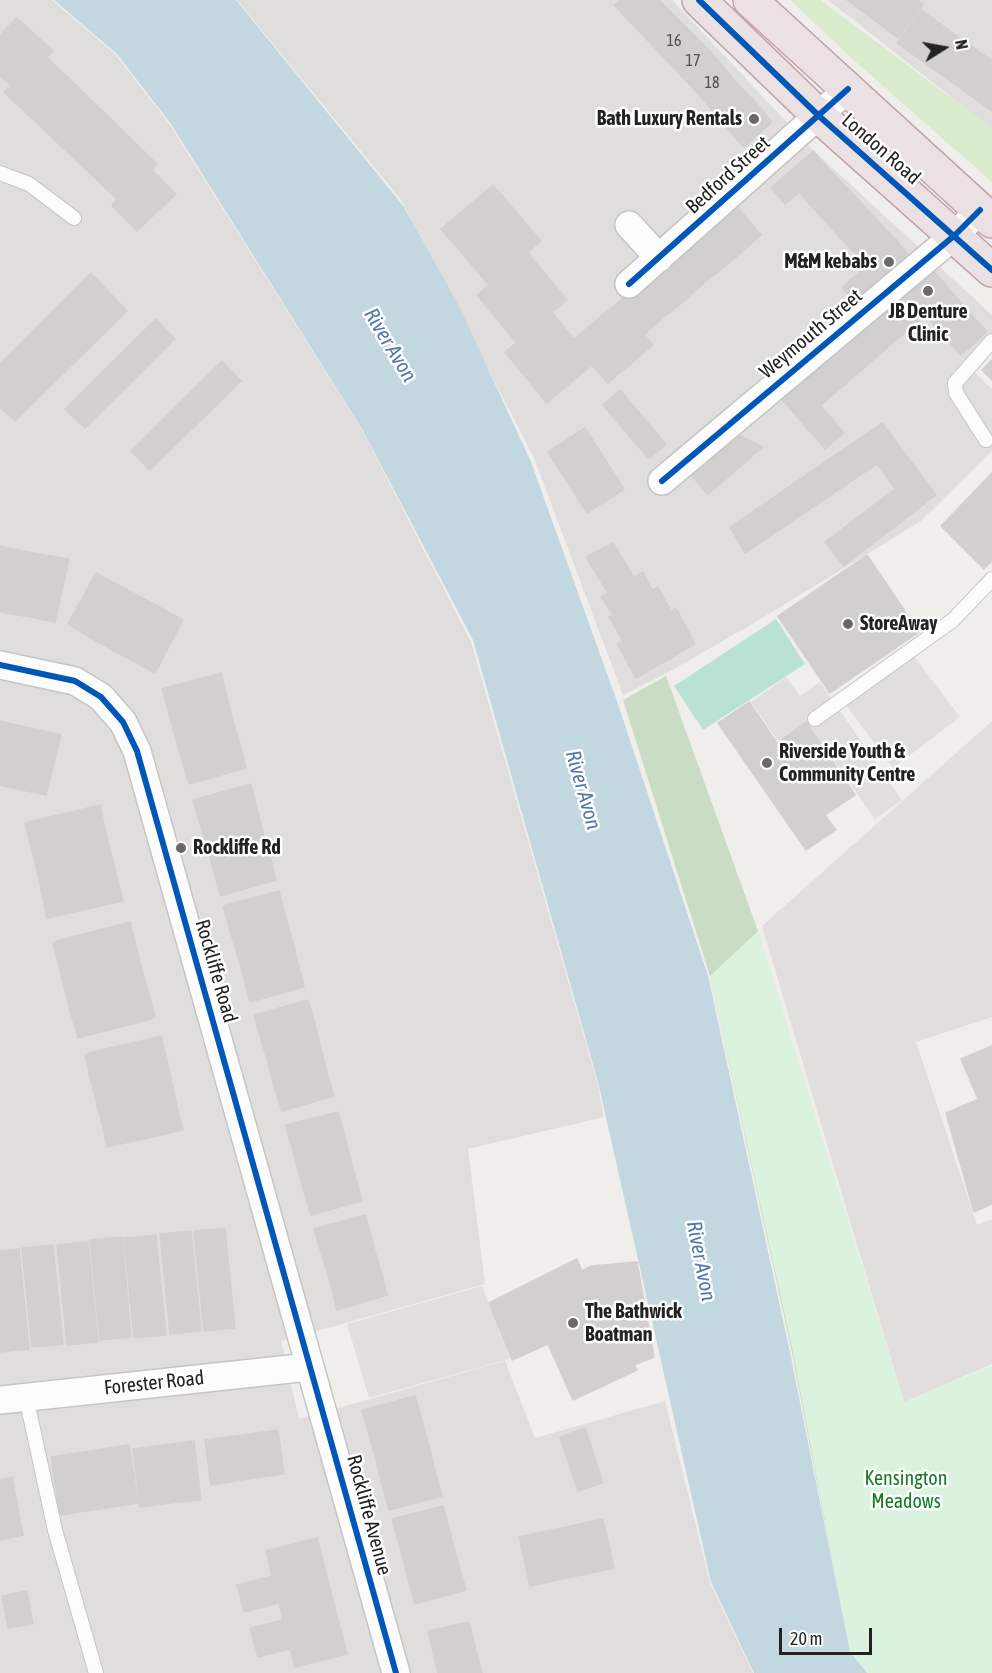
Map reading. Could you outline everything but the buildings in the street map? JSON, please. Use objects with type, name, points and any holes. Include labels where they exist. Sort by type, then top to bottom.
[{"type":"highway","name":"London Road","points":[[699,0],[819,116],[992,270]]},
{"type":"highway","name":"London Road","points":[[750,0],[986,215]]},
{"type":"street","name":"Bedford Street","points":[[629,284],[848,89]]},
{"type":"street","name":"Weymouth Street","points":[[662,481],[955,235],[986,215]]},
{"type":"street","points":[[629,225],[659,258]]},
{"type":"street","name":"Rockliffe Road","points":[[0,665],[75,681],[101,697],[123,722],[137,751],[309,1367]]},
{"type":"street","name":"Forester Road","points":[[13,1399],[309,1367]]},
{"type":"street","name":"Rockliffe Avenue","points":[[309,1367],[314,1375],[396,1673]]},
{"type":"lane","points":[[0,173],[29,184],[74,218]]},
{"type":"lane","points":[[986,440],[956,393],[955,383],[992,341]]},
{"type":"lane","points":[[815,719],[953,620],[992,579]]},
{"type":"lane","points":[[13,1399],[55,1530],[96,1673]]},
{"type":"shaded area","points":[[0,0],[52,0],[115,54],[170,125],[362,430],[471,642],[597,1082],[604,1117],[468,1149],[485,1284],[281,1341],[299,1419],[505,1361],[535,1438],[665,1401],[710,1583],[753,1673],[0,1673]]},
{"type":"shaded area","points":[[237,0],[672,0],[810,147],[992,315],[992,344],[968,366],[992,389],[992,451],[921,521],[759,620],[665,674],[623,695],[534,458],[402,201]]},
{"type":"shaded area","points":[[828,0],[992,0],[992,129]]},
{"type":"shaded area","points":[[777,268],[813,311],[675,430],[629,377],[712,305],[722,316]]},
{"type":"shaded area","points":[[913,655],[960,717],[893,768],[846,705]]},
{"type":"shaded area","points":[[786,677],[800,696],[820,682],[902,800],[875,819],[806,722],[778,741],[751,702]]},
{"type":"shaded area","points":[[992,721],[992,1017],[916,1042],[977,1225],[992,1219],[992,1364],[904,1402],[762,926]]},
{"type":"shaded area","points":[[482,1286],[510,1359],[369,1398],[347,1324]]},
{"type":"green space","points":[[790,0],[820,0],[992,128],[992,182],[857,63]]},
{"type":"green space","points":[[776,619],[805,664],[703,730],[674,686]]},
{"type":"green space","name":"Kensington Meadows","points":[[666,676],[758,931],[889,1381],[992,1673],[867,1673],[850,1652],[791,1348],[710,976],[623,700]]},
{"type":"green space","name":"Kensington Meadows","points":[[758,931],[904,1402],[992,1366],[992,1673],[867,1673],[850,1652],[792,1347],[710,976]]},
{"type":"water","name":"River Avon","points":[[54,0],[236,0],[404,207],[460,308],[531,462],[619,707],[708,976],[789,1348],[850,1652],[867,1673],[754,1673],[711,1582],[598,1082],[473,640],[362,429],[171,124],[117,54]]},
{"type":"cycle path","points":[[699,0],[819,116],[992,270]]},
{"type":"cycle path","points":[[629,284],[848,89]]},
{"type":"cycle path","points":[[662,481],[955,235],[980,210]]},
{"type":"cycle path","points":[[0,665],[75,681],[101,697],[123,722],[137,751],[396,1673]]},
{"type":"place","name":"Bath Luxury Rentals","points":[[754,119]]},
{"type":"place","name":"M&M kebabs","points":[[889,262]]},
{"type":"place","name":"JB Denture Clinic","points":[[928,291]]},
{"type":"place","name":"StoreAway","points":[[848,624]]},
{"type":"place","name":"Riverside Youth & Community Centre","points":[[767,763]]},
{"type":"place","name":"Rockliffe Rd","points":[[181,848]]},
{"type":"place","name":"The Bathwick Boatman","points":[[573,1323]]}]
